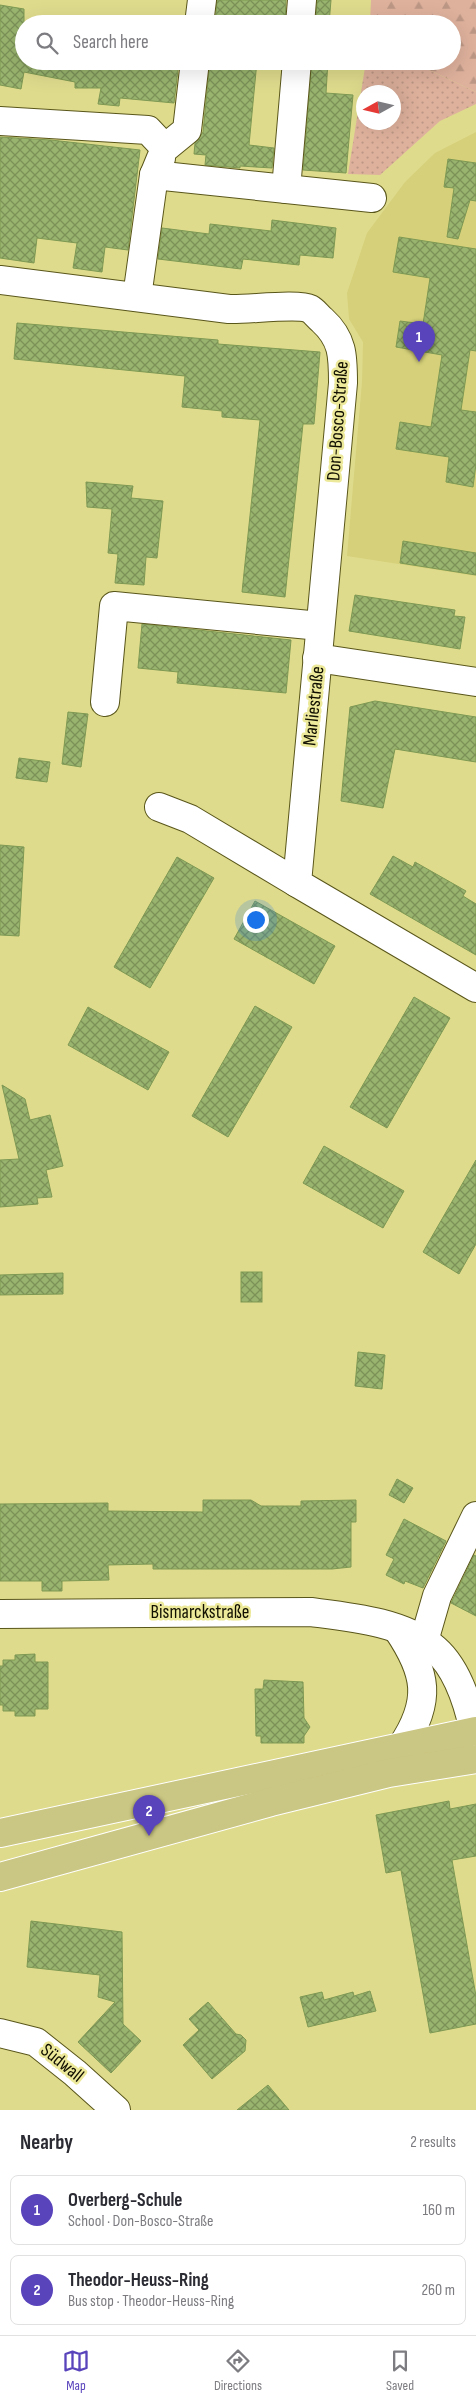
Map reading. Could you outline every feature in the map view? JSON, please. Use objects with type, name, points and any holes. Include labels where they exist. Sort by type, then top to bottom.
[{"type":"main road","points":[[0,1833],[475,1731]]},
{"type":"main road","points":[[0,1877],[271,1802],[388,1773],[476,1759]]},
{"type":"main road","points":[[0,1817],[71,1818]]},
{"type":"main road","points":[[0,1852],[12,1849],[71,1818]]},
{"type":"street","points":[[200,15],[202,0]]},
{"type":"street","points":[[301,15],[302,0]]},
{"type":"street","points":[[137,297],[154,175],[165,148],[187,130],[194,70]]},
{"type":"street","points":[[286,189],[296,70]]},
{"type":"street","points":[[0,121],[148,130],[165,148]]},
{"type":"street","points":[[154,175],[372,198]]},
{"type":"street","name":"Don-Bosco-Straße","points":[[0,280],[229,309],[248,310],[287,306],[310,309],[332,329],[343,353],[343,383],[317,658]]},
{"type":"street","points":[[104,702],[114,606],[320,626]]},
{"type":"street","name":"Marliestraße","points":[[297,883],[317,658],[476,682]]},
{"type":"street","points":[[158,807],[190,820],[476,988]]},
{"type":"street","points":[[424,1641],[437,1596],[476,1516]]},
{"type":"street","name":"Bismarckstraße","points":[[0,1614],[311,1612],[362,1619],[398,1630],[424,1641],[445,1660],[454,1674],[475,1731]]},
{"type":"street","points":[[398,1630],[414,1653],[420,1671],[422,1686],[421,1708],[415,1726],[402,1746]]},
{"type":"street","name":"Südwall","points":[[0,2033],[36,2042],[75,2073],[116,2110]]},
{"type":"shaded area","points":[[476,132],[476,576],[347,556],[362,382],[363,342],[349,319],[347,293],[367,233],[405,182],[435,153]]},
{"type":"green space","points":[[371,0],[476,0],[476,92],[429,70],[461,70],[461,15],[370,15]]},
{"type":"green space","points":[[365,70],[429,70],[476,92],[476,104],[440,121],[380,175],[348,174],[356,124],[356,130],[401,130],[401,85],[362,85]]},
{"type":"building","points":[[217,0],[286,0],[285,15],[216,15]]},
{"type":"building","points":[[317,0],[331,0],[330,15],[316,15]]},
{"type":"building","points":[[0,5],[24,9],[24,15],[15,15],[15,70],[178,70],[174,103],[120,98],[119,106],[98,104],[101,88],[75,88],[75,82],[24,72],[21,89],[0,85]]},
{"type":"building","points":[[209,70],[256,70],[249,145],[274,148],[272,168],[205,165],[206,155],[194,154],[195,143],[203,132]]},
{"type":"building","points":[[311,70],[327,70],[326,93],[353,95],[346,173],[303,170]]},
{"type":"building","points":[[0,137],[51,140],[140,150],[128,250],[105,247],[102,272],[73,268],[77,243],[37,238],[34,263],[0,258]]},
{"type":"building","points":[[448,159],[476,163],[476,201],[470,200],[458,239],[447,237],[454,188],[444,187]]},
{"type":"building","points":[[272,220],[336,228],[333,258],[300,255],[299,265],[243,259],[241,269],[158,259],[162,228],[209,234],[210,224],[271,231]]},
{"type":"building","points":[[399,237],[476,249],[476,351],[470,350],[461,410],[476,412],[476,464],[473,487],[446,482],[449,457],[396,449],[400,422],[431,427],[442,355],[396,347],[400,321],[423,324],[430,278],[393,272]]},
{"type":"building","points":[[17,323],[218,340],[218,344],[320,352],[314,424],[303,424],[285,597],[242,592],[260,420],[222,417],[222,411],[182,407],[185,376],[14,359]]},
{"type":"building","points":[[86,482],[133,486],[131,498],[163,501],[157,558],[146,557],[144,585],[115,583],[118,554],[108,553],[112,509],[87,507]]},
{"type":"building","points":[[403,541],[476,553],[476,575],[400,563]]},
{"type":"building","points":[[355,595],[455,610],[454,616],[465,617],[460,649],[349,631]]},
{"type":"building","points":[[142,624],[291,640],[286,693],[177,683],[178,672],[138,668]]},
{"type":"building","points":[[375,701],[476,717],[476,762],[395,749],[383,808],[341,801],[350,707]]},
{"type":"building","points":[[68,712],[88,714],[81,767],[62,764]]},
{"type":"building","points":[[19,758],[50,762],[47,782],[16,778]]},
{"type":"building","points":[[0,845],[24,847],[19,936],[0,935]]},
{"type":"building","points":[[393,856],[413,867],[415,862],[466,891],[463,896],[476,904],[476,955],[370,894]]},
{"type":"building","points":[[177,857],[214,878],[150,988],[114,967]]},
{"type":"building","points":[[255,901],[335,946],[314,984],[234,939]]},
{"type":"building","points":[[414,997],[450,1018],[387,1128],[350,1107]]},
{"type":"building","points":[[255,1006],[292,1027],[228,1137],[192,1116]]},
{"type":"building","points":[[88,1007],[169,1052],[148,1090],[68,1045]]},
{"type":"building","points":[[2,1085],[25,1099],[30,1120],[50,1115],[63,1166],[46,1170],[52,1197],[37,1198],[38,1204],[0,1207],[0,1160],[19,1159]]},
{"type":"building","points":[[324,1146],[404,1191],[383,1228],[303,1183]]},
{"type":"building","points":[[476,1160],[476,1244],[459,1274],[423,1252]]},
{"type":"building","points":[[241,1272],[262,1272],[262,1302],[241,1302]]},
{"type":"building","points":[[63,1273],[63,1294],[0,1295],[0,1275]]},
{"type":"building","points":[[358,1352],[385,1355],[382,1389],[355,1386]]},
{"type":"building","points":[[397,1479],[413,1488],[404,1503],[389,1495]]},
{"type":"building","points":[[203,1500],[251,1500],[261,1506],[301,1506],[301,1501],[356,1500],[356,1522],[351,1522],[351,1567],[332,1569],[153,1569],[153,1564],[108,1565],[109,1580],[62,1581],[62,1591],[42,1591],[42,1581],[0,1581],[0,1504],[108,1503],[108,1511],[203,1512]]},
{"type":"building","points":[[404,1519],[446,1541],[423,1588],[405,1581],[404,1584],[386,1575],[394,1559],[386,1555]]},
{"type":"building","points":[[474,1555],[476,1556],[476,1616],[451,1603]]},
{"type":"building","points":[[35,1654],[35,1662],[48,1662],[48,1709],[35,1709],[35,1716],[15,1716],[15,1711],[3,1711],[3,1705],[0,1705],[0,1666],[3,1666],[3,1660],[15,1660],[15,1655]]},
{"type":"building","points":[[264,1680],[303,1682],[304,1718],[310,1727],[304,1736],[304,1743],[261,1743],[261,1736],[256,1736],[255,1689],[263,1689]]},
{"type":"building","points":[[449,1801],[450,1809],[476,1804],[476,1856],[452,1860],[476,1996],[476,2024],[430,2033],[401,1870],[386,1873],[376,1815]]},
{"type":"building","points":[[31,1921],[122,1932],[123,2024],[141,2041],[111,2073],[78,2042],[115,2002],[98,1997],[100,1975],[27,1967]]},
{"type":"building","points":[[370,1991],[376,2011],[308,2027],[300,1997],[322,1992],[324,2000],[353,1992],[354,1996]]},
{"type":"building","points":[[208,2002],[236,2034],[241,2035],[246,2040],[245,2051],[212,2079],[183,2045],[199,2030],[189,2019]]},
{"type":"building","points":[[268,2085],[289,2110],[237,2110]]},
{"type":"place","name":"Overberg-Schule","points":[[419,362]]},
{"type":"place","name":"Theodor-Heuss-Ring","points":[[149,1836]]}]
